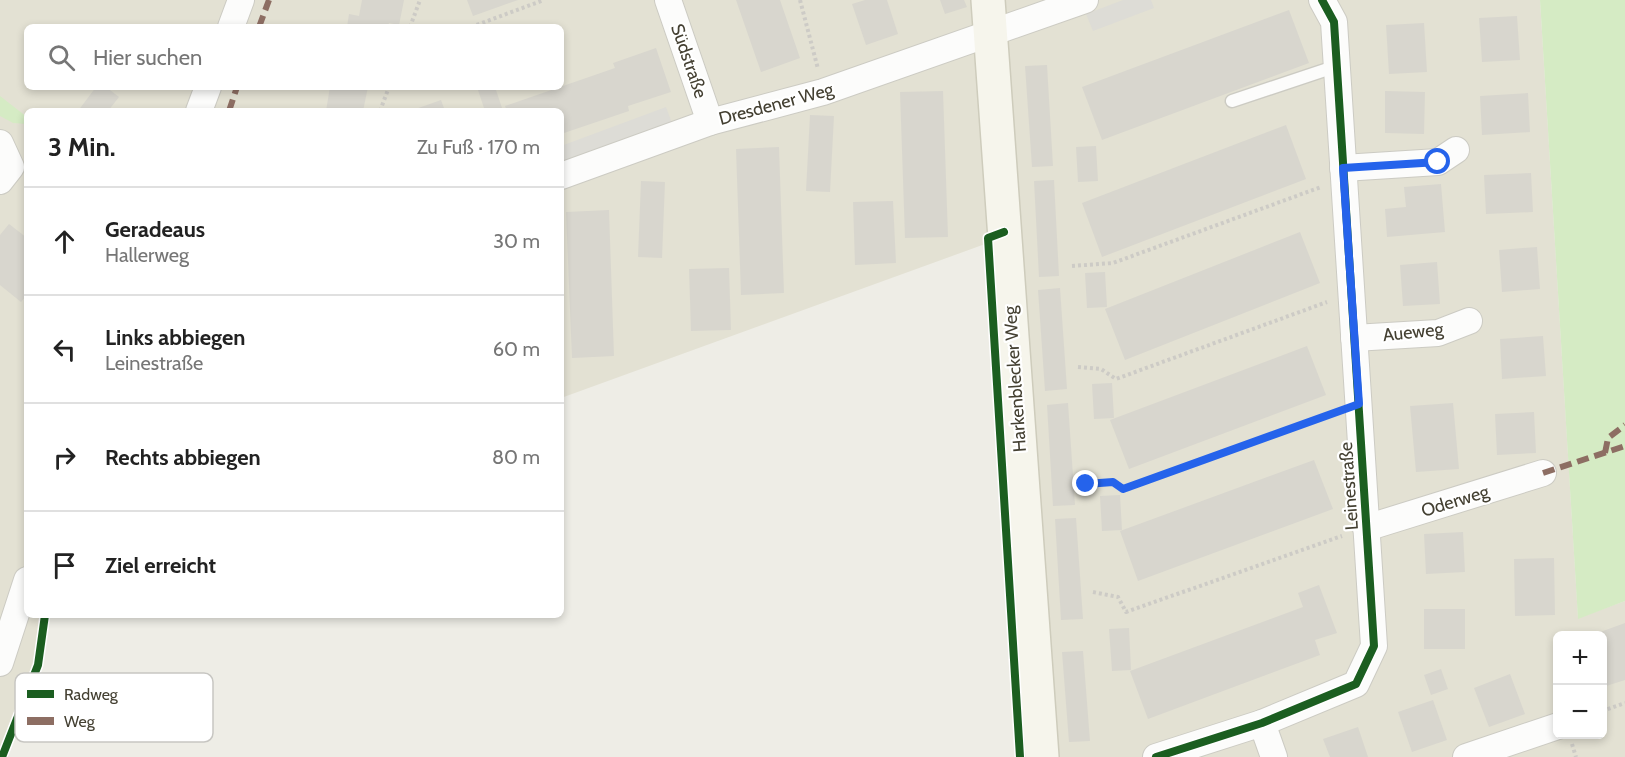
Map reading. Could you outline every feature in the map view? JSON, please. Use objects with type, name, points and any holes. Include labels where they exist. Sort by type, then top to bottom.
[{"type":"street","points":[[232,24],[241,0]]},
{"type":"street","name":"Südstraße","points":[[668,0],[710,122]]},
{"type":"street","name":"Harkenblecker Weg","points":[[988,0],[1042,757]]},
{"type":"street","points":[[991,33],[1086,0]]},
{"type":"street","name":"Leinestraße","points":[[1156,757],[1262,723],[1356,684],[1374,646],[1334,22],[1322,0]]},
{"type":"street","name":"Dresdener Weg","points":[[564,175],[710,122],[823,92],[991,33]]},
{"type":"street","points":[[201,108],[207,90]]},
{"type":"street","points":[[0,143],[11,166],[0,181]]},
{"type":"street","points":[[1344,174],[1438,162],[1456,150]]},
{"type":"street","name":"Aueweg","points":[[1354,338],[1438,333],[1469,321]]},
{"type":"street","name":"Oderweg","points":[[1366,528],[1543,473]]},
{"type":"street","points":[[0,639],[24,586]]},
{"type":"street","points":[[0,663],[24,588]]},
{"type":"street","points":[[1262,723],[1274,757]]},
{"type":"street","points":[[1466,757],[1553,727]]},
{"type":"lane","points":[[1232,101],[1337,66]]},
{"type":"path","points":[[412,24],[420,0]]},
{"type":"path","points":[[479,24],[544,0]]},
{"type":"path","points":[[800,0],[823,92]]},
{"type":"path","points":[[381,108],[388,90]]},
{"type":"path","points":[[1072,266],[1113,263],[1344,174]]},
{"type":"path","points":[[1078,367],[1101,369],[1116,380],[1352,293]]},
{"type":"path","points":[[1086,484],[1113,482],[1123,489],[1359,404]]},
{"type":"path","points":[[1093,592],[1119,597],[1126,612],[1366,528]]},
{"type":"path","points":[[1607,709],[1625,703]]},
{"type":"shaded area","points":[[0,0],[1540,0],[1578,618],[1625,601],[1625,757],[1052,757],[1021,231],[564,397],[564,108],[24,108],[24,618],[50,618],[32,673],[15,673],[15,724],[4,757],[0,757]]},
{"type":"shaded area","points":[[1123,0],[1151,0],[1154,8],[1093,31],[1086,14]]},
{"type":"shaded area","points":[[666,107],[673,126],[564,165],[564,145]]},
{"type":"green space","points":[[1540,0],[1625,0],[1625,601],[1578,619]]},
{"type":"green space","points":[[0,96],[24,115],[24,124],[13,123],[0,116]]},
{"type":"building","points":[[362,0],[404,0],[399,24],[347,24],[349,14],[359,16]]},
{"type":"building","points":[[467,0],[518,0],[473,16]]},
{"type":"building","points":[[736,0],[780,0],[800,58],[761,72]]},
{"type":"building","points":[[865,0],[887,0],[898,34],[866,45],[852,4]]},
{"type":"building","points":[[940,0],[964,0],[967,7],[945,14]]},
{"type":"building","points":[[1289,10],[1309,63],[1102,140],[1082,87]]},
{"type":"building","points":[[1517,16],[1520,60],[1482,62],[1479,18]]},
{"type":"building","points":[[1424,23],[1427,72],[1389,74],[1386,25]]},
{"type":"building","points":[[656,48],[671,92],[628,106],[629,111],[564,133],[564,108],[506,108],[505,106],[551,90],[564,90],[564,86],[615,68],[613,63]]},
{"type":"building","points":[[1047,65],[1053,166],[1032,167],[1025,66]]},
{"type":"building","points":[[94,90],[110,90],[119,97],[110,108],[80,108]]},
{"type":"building","points":[[330,90],[367,90],[364,108],[326,108]]},
{"type":"building","points":[[478,90],[496,90],[502,108],[484,108]]},
{"type":"building","points":[[943,91],[948,237],[905,238],[900,92]]},
{"type":"building","points":[[1385,91],[1425,92],[1424,134],[1385,133]]},
{"type":"building","points":[[1528,93],[1530,132],[1482,135],[1480,96]]},
{"type":"building","points":[[441,100],[444,108],[418,108]]},
{"type":"building","points":[[810,115],[834,116],[830,192],[806,191]]},
{"type":"building","points":[[1286,125],[1306,179],[1102,257],[1082,203]]},
{"type":"building","points":[[1096,146],[1098,181],[1078,182],[1076,147]]},
{"type":"building","points":[[779,147],[784,293],[741,295],[736,149]]},
{"type":"building","points":[[1531,173],[1533,212],[1486,214],[1484,175]]},
{"type":"building","points":[[1054,180],[1059,276],[1039,277],[1034,181]]},
{"type":"building","points":[[641,181],[665,182],[662,258],[638,257]]},
{"type":"building","points":[[1441,184],[1445,232],[1387,237],[1385,209],[1406,207],[1404,187]]},
{"type":"building","points":[[893,201],[896,263],[855,265],[853,202]]},
{"type":"building","points":[[609,210],[614,356],[572,358],[566,212]]},
{"type":"building","points":[[9,224],[24,236],[24,298],[21,302],[0,285],[0,235]]},
{"type":"building","points":[[1300,232],[1320,283],[1125,360],[1105,309]]},
{"type":"building","points":[[1537,247],[1540,289],[1502,292],[1499,250]]},
{"type":"building","points":[[1437,262],[1440,304],[1403,306],[1400,265]]},
{"type":"building","points":[[729,268],[731,330],[691,331],[689,269]]},
{"type":"building","points":[[1105,272],[1107,307],[1087,308],[1085,273]]},
{"type":"building","points":[[1060,288],[1067,389],[1045,391],[1038,290]]},
{"type":"building","points":[[1543,336],[1546,376],[1502,379],[1500,339]]},
{"type":"building","points":[[1307,346],[1326,395],[1129,469],[1110,420]]},
{"type":"building","points":[[1112,383],[1114,418],[1094,419],[1092,384]]},
{"type":"building","points":[[1068,403],[1075,505],[1053,506],[1047,405]]},
{"type":"building","points":[[1453,403],[1459,469],[1416,472],[1410,406]]},
{"type":"building","points":[[1534,412],[1536,453],[1497,455],[1495,414]]},
{"type":"building","points":[[1314,460],[1333,509],[1138,581],[1120,531]]},
{"type":"building","points":[[1120,495],[1122,530],[1102,531],[1100,496]]},
{"type":"building","points":[[1076,518],[1083,619],[1061,620],[1055,519]]},
{"type":"building","points":[[1463,532],[1465,572],[1426,574],[1424,534]]},
{"type":"building","points":[[1554,558],[1555,615],[1515,616],[1514,559]]},
{"type":"building","points":[[1319,585],[1337,633],[1315,640],[1320,655],[1148,719],[1130,671],[1303,607],[1298,593]]},
{"type":"building","points":[[1424,609],[1465,609],[1465,649],[1424,649]]},
{"type":"building","points":[[1625,623],[1625,680],[1607,686],[1607,631],[1603,631]]},
{"type":"building","points":[[1129,628],[1131,670],[1112,671],[1109,629]]},
{"type":"building","points":[[1083,651],[1090,741],[1069,742],[1062,652]]},
{"type":"building","points":[[1441,669],[1448,689],[1431,695],[1424,675]]},
{"type":"building","points":[[1510,674],[1525,714],[1489,727],[1474,688]]},
{"type":"building","points":[[1433,700],[1447,740],[1412,752],[1398,712]]},
{"type":"building","points":[[1358,727],[1368,757],[1330,757],[1323,739]]},
{"type":"marked path","points":[[260,24],[269,0]]},
{"type":"marked path","points":[[230,108],[236,90]]},
{"type":"marked path","points":[[1605,453],[1608,438],[1625,425]]},
{"type":"marked path","points":[[1543,473],[1625,446]]},
{"type":"cycle path","points":[[1156,757],[1262,723],[1356,684],[1374,646],[1334,22],[1322,0]]},
{"type":"cycle path","points":[[1004,232],[988,238],[1020,757]]},
{"type":"cycle path","points":[[35,673],[45,618]]},
{"type":"cycle path","points":[[2,757],[15,724]]},
{"type":"route","points":[[1086,484],[1113,482],[1123,489],[1359,404],[1343,168],[1438,162]]}]
